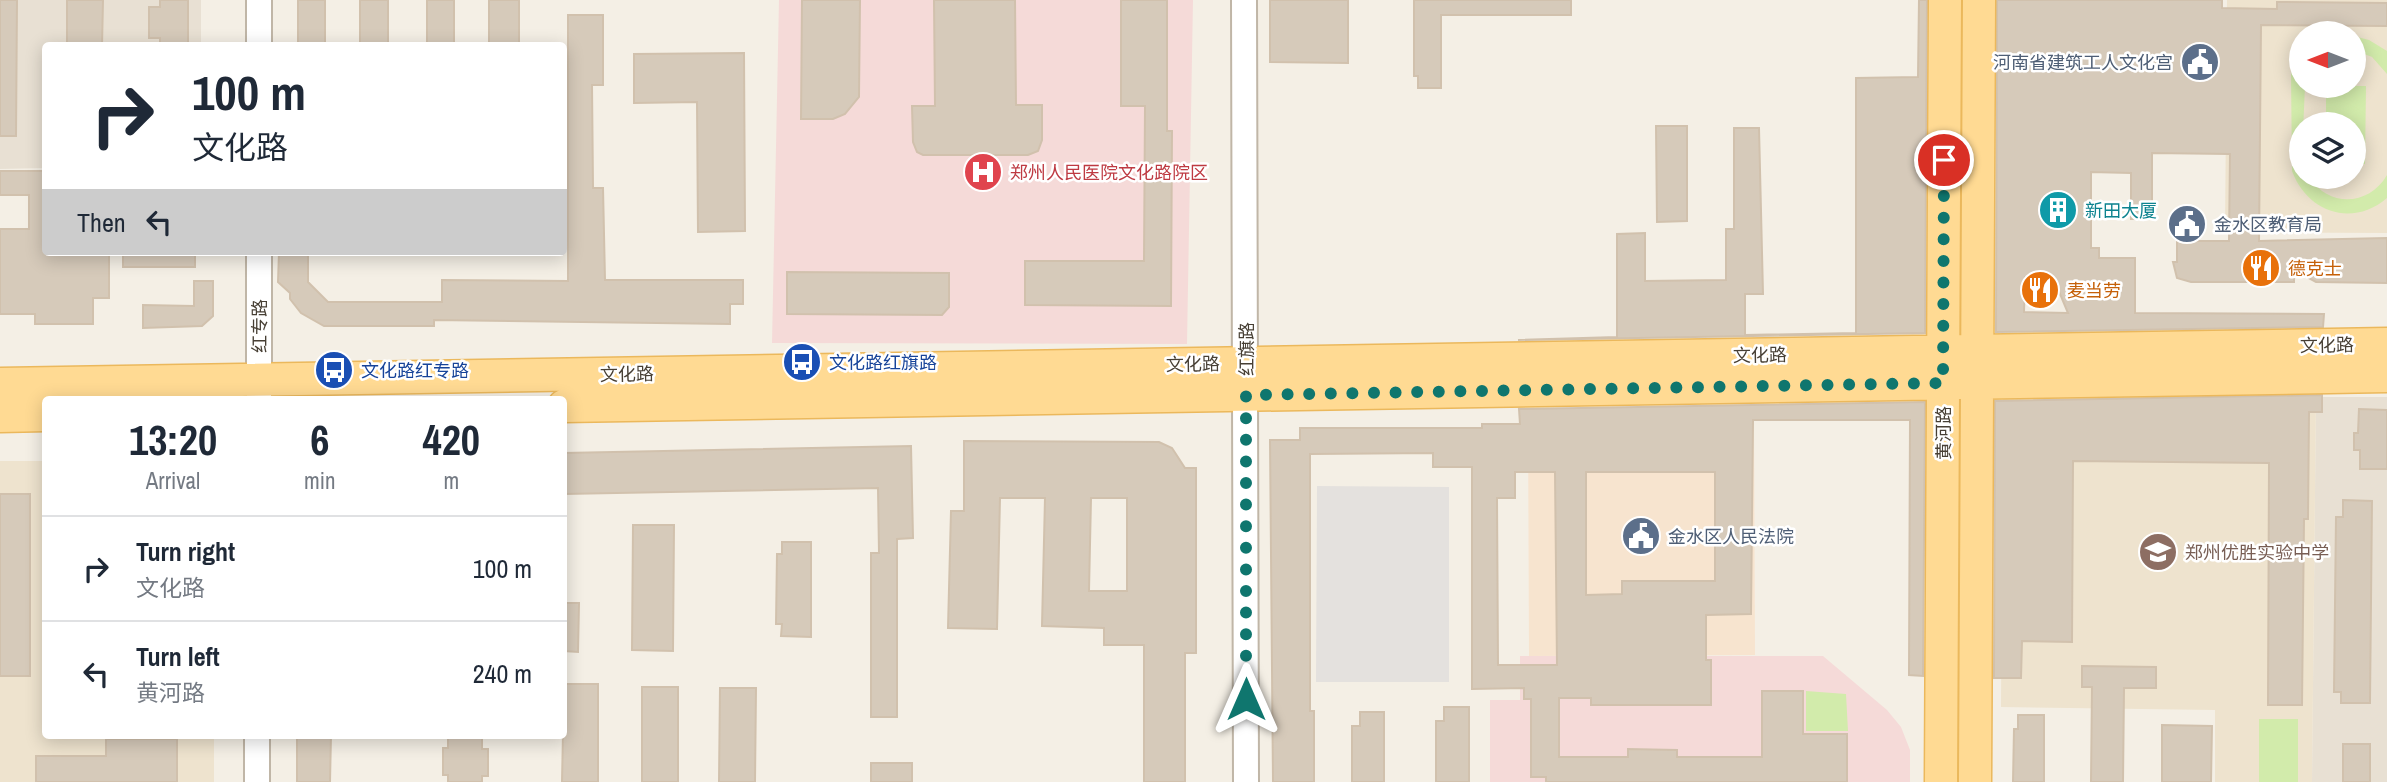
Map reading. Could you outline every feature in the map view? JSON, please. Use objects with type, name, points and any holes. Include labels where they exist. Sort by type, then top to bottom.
[{"type":"main road","name":"黄河路","points":[[1941,782],[1945,0]]},
{"type":"main road","name":"黄河路","points":[[1975,782],[1979,0]]},
{"type":"main road","name":"文化路","points":[[0,384],[259,389],[1246,363],[2387,344]]},
{"type":"main road","name":"文化路","points":[[567,407],[2387,376]]},
{"type":"main road","points":[[0,416],[42,415]]},
{"type":"street","points":[[259,0],[259,42]]},
{"type":"street","name":"红旗路","points":[[1244,0],[1246,782]]},
{"type":"street","name":"红专路","points":[[259,256],[259,389]]},
{"type":"street","points":[[257,739],[257,782]]},
{"type":"shaded area","points":[[0,0],[201,0],[201,42],[42,42],[42,168],[0,169]]},
{"type":"shaded area","name":"郑州人民医院文化路院区","points":[[779,0],[1193,0],[1187,344],[772,343]]},
{"type":"shaded area","points":[[2227,0],[2387,0],[2387,233],[2225,232]]},
{"type":"shaded area","name":"郑州优胜实验中学","points":[[2003,394],[2316,397],[2312,782],[2215,782],[2215,710],[2001,707]]},
{"type":"shaded area","points":[[2316,397],[2387,397],[2387,782],[2312,782]]},
{"type":"shaded area","name":"金水区人民法院","points":[[1528,416],[1754,416],[1755,655],[1529,656]]},
{"type":"shaded area","points":[[0,461],[42,461],[42,739],[214,739],[214,782],[0,782]]},
{"type":"shaded area","points":[[1317,486],[1449,487],[1449,682],[1316,682]]},
{"type":"shaded area","points":[[1520,656],[1823,656],[1887,710],[1901,727],[1910,750],[1910,782],[1490,782],[1490,700],[1520,700]]},
{"type":"green space","points":[[2366,39],[2387,51],[2387,74],[2372,57],[2366,55]]},
{"type":"green space","points":[[2291,98],[2304,98],[2304,112],[2291,112]]},
{"type":"green space","points":[[2326,98],[2366,98],[2366,112],[2326,112]]},
{"type":"green space","points":[[2387,175],[2387,198],[2360,212],[2332,211],[2308,197],[2302,189],[2320,189],[2338,198],[2360,197],[2370,193]]},
{"type":"green space","points":[[1806,691],[1846,694],[1848,731],[1806,731]]},
{"type":"green space","points":[[2259,719],[2298,719],[2298,782],[2259,782]]},
{"type":"building","points":[[0,0],[17,0],[16,136],[0,136]]},
{"type":"building","points":[[67,0],[103,0],[102,42],[67,42]]},
{"type":"building","points":[[160,0],[188,0],[188,42],[160,42],[160,38],[149,38],[149,7],[160,7]]},
{"type":"building","points":[[298,0],[325,0],[325,42],[298,42]]},
{"type":"building","points":[[360,0],[388,0],[388,42],[360,42]]},
{"type":"building","points":[[427,0],[454,0],[454,42],[427,42]]},
{"type":"building","points":[[489,0],[519,0],[519,42],[489,42]]},
{"type":"building","points":[[802,0],[860,0],[859,97],[845,114],[833,119],[801,119]]},
{"type":"building","points":[[934,0],[1015,0],[1016,105],[1042,105],[1042,140],[1038,151],[1028,155],[923,155],[917,152],[913,142],[912,106],[935,106]]},
{"type":"building","points":[[1121,0],[1167,0],[1167,131],[1172,131],[1171,306],[1025,305],[1025,261],[1144,261],[1145,106],[1121,106]]},
{"type":"building","points":[[1270,0],[1348,0],[1348,63],[1270,62]]},
{"type":"building","points":[[1414,0],[1571,0],[1571,15],[1441,15],[1441,88],[1418,88],[1418,76],[1414,76]]},
{"type":"building","points":[[1919,0],[1927,0],[1925,333],[1518,340],[1617,337],[1617,234],[1645,233],[1645,281],[1726,280],[1726,229],[1734,229],[1734,128],[1759,128],[1763,294],[1745,294],[1745,335],[1856,333],[1856,78],[1918,77]]},
{"type":"building","points":[[1997,0],[2222,0],[2222,8],[2277,9],[2277,2],[2387,3],[2387,26],[2366,26],[2366,21],[2289,21],[2289,25],[2261,25],[2259,241],[2387,238],[2387,283],[2316,282],[2294,270],[2294,282],[2191,282],[2177,278],[2173,262],[2177,262],[2177,241],[2229,241],[2230,154],[2152,153],[2152,219],[2131,219],[2131,173],[2091,172],[2091,248],[2099,248],[2099,258],[2135,258],[2135,313],[2324,314],[2323,327],[1996,332]],"holes":[[[2025,277],[2053,277],[2068,313],[2024,312]]]},
{"type":"building","points":[[568,15],[603,15],[603,85],[592,85],[593,188],[603,188],[605,280],[743,280],[743,304],[730,304],[730,324],[434,320],[434,326],[324,326],[301,313],[290,299],[290,293],[278,282],[279,256],[308,256],[308,282],[328,302],[442,302],[442,280],[568,281]]},
{"type":"building","points":[[744,53],[745,231],[698,232],[697,102],[634,103],[634,54]]},
{"type":"building","points":[[1656,126],[1687,126],[1687,221],[1657,222]]},
{"type":"building","points":[[0,171],[42,171],[42,256],[109,256],[109,298],[93,298],[93,324],[35,324],[35,314],[0,314],[0,229],[29,229],[29,195],[0,195]]},
{"type":"building","points":[[123,256],[195,256],[195,267],[123,267]]},
{"type":"building","points":[[787,272],[949,273],[949,307],[942,315],[787,314]]},
{"type":"building","points":[[194,281],[213,281],[213,316],[202,326],[143,328],[143,305],[194,306]]},
{"type":"building","points":[[2322,395],[2322,412],[2309,412],[2308,519],[2304,519],[2302,705],[2268,705],[2269,463],[2073,461],[2072,642],[2022,641],[2021,678],[1994,678],[1995,401]]},
{"type":"building","points":[[1925,402],[1923,676],[1909,675],[1910,420],[1753,420],[1751,614],[1706,615],[1706,660],[1711,660],[1711,705],[1591,705],[1591,698],[1559,698],[1559,757],[1628,757],[1628,749],[1677,750],[1677,757],[1762,757],[1762,691],[1803,691],[1803,734],[1847,734],[1847,782],[1546,782],[1546,777],[1531,777],[1531,699],[1524,699],[1524,688],[1472,689],[1472,467],[1433,467],[1433,453],[1310,454],[1310,711],[1314,711],[1314,782],[1273,782],[1270,440],[1300,440],[1300,428],[1482,428],[1482,424],[1520,424],[1519,409]],"holes":[[[1515,472],[1555,472],[1557,665],[1498,665],[1497,498],[1515,498]],[[1586,472],[1715,472],[1715,581],[1622,581],[1622,594],[1586,595]]]},
{"type":"building","points":[[2359,409],[2387,410],[2387,469],[2360,469],[2360,450],[2354,450]]},
{"type":"building","points":[[964,441],[1159,442],[1172,448],[1185,468],[1196,468],[1196,653],[1185,653],[1185,782],[1144,782],[1144,645],[1104,645],[1104,628],[1042,626],[1045,498],[1000,498],[997,629],[948,628],[951,511],[964,511]],"holes":[[[1091,498],[1127,498],[1127,591],[1089,591]]]},
{"type":"building","points":[[911,446],[913,538],[897,539],[897,717],[871,717],[871,553],[879,553],[878,488],[567,494],[567,453]]},
{"type":"building","points":[[0,494],[30,494],[30,676],[0,676]]},
{"type":"building","points":[[2343,500],[2372,501],[2370,703],[2341,703],[2341,692],[2334,692],[2336,517],[2343,517]]},
{"type":"building","points":[[633,525],[674,525],[673,651],[632,650]]},
{"type":"building","points":[[782,542],[811,542],[811,637],[781,636],[782,624],[776,624],[777,554],[782,554]]},
{"type":"building","points":[[567,603],[579,603],[578,652],[567,651]]},
{"type":"building","points":[[2082,666],[2156,667],[2156,688],[2124,688],[2123,782],[2091,782],[2092,687],[2082,687]]},
{"type":"building","points":[[567,684],[598,684],[598,782],[562,782],[563,739],[567,739]]},
{"type":"building","points":[[642,687],[678,687],[678,782],[642,782]]},
{"type":"building","points":[[720,688],[756,688],[755,782],[719,782]]},
{"type":"building","points":[[1444,707],[1469,707],[1469,782],[1436,782],[1436,721],[1444,721]]},
{"type":"building","points":[[1360,712],[1384,712],[1384,782],[1352,782],[1352,726],[1360,726]]},
{"type":"building","points":[[2018,715],[2044,715],[2044,782],[2013,782],[2014,729],[2018,729]]},
{"type":"building","points":[[2162,725],[2212,726],[2211,782],[2162,782]]},
{"type":"building","points":[[106,739],[177,739],[177,782],[36,782],[36,756],[106,756]]},
{"type":"building","points":[[297,739],[331,739],[330,782],[297,782]]},
{"type":"building","points":[[448,739],[482,739],[482,749],[488,749],[488,776],[482,776],[482,782],[448,782],[448,775],[443,775],[443,748],[448,748]]},
{"type":"building","points":[[2343,744],[2370,744],[2370,782],[2343,782]]},
{"type":"building","points":[[871,763],[912,763],[912,782],[871,782]]},
{"type":"place","name":"河南省建筑工人文化宫","points":[[2200,62]]},
{"type":"place","name":"郑州人民医院文化路院区","points":[[983,172]]},
{"type":"place","name":"新田大厦","points":[[2058,210]]},
{"type":"place","name":"金水区教育局","points":[[2187,224]]},
{"type":"place","name":"德克士","points":[[2261,268]]},
{"type":"place","name":"麦当劳","points":[[2040,290]]},
{"type":"place","name":"文化路红旗路","points":[[802,362]]},
{"type":"place","name":"文化路红专路","points":[[334,370]]},
{"type":"place","name":"金水区人民法院","points":[[1641,536]]},
{"type":"place","name":"郑州优胜实验中学","points":[[2158,552]]},
{"type":"route","points":[[1246,699],[1246,395],[1943,383],[1944,160]]}]
